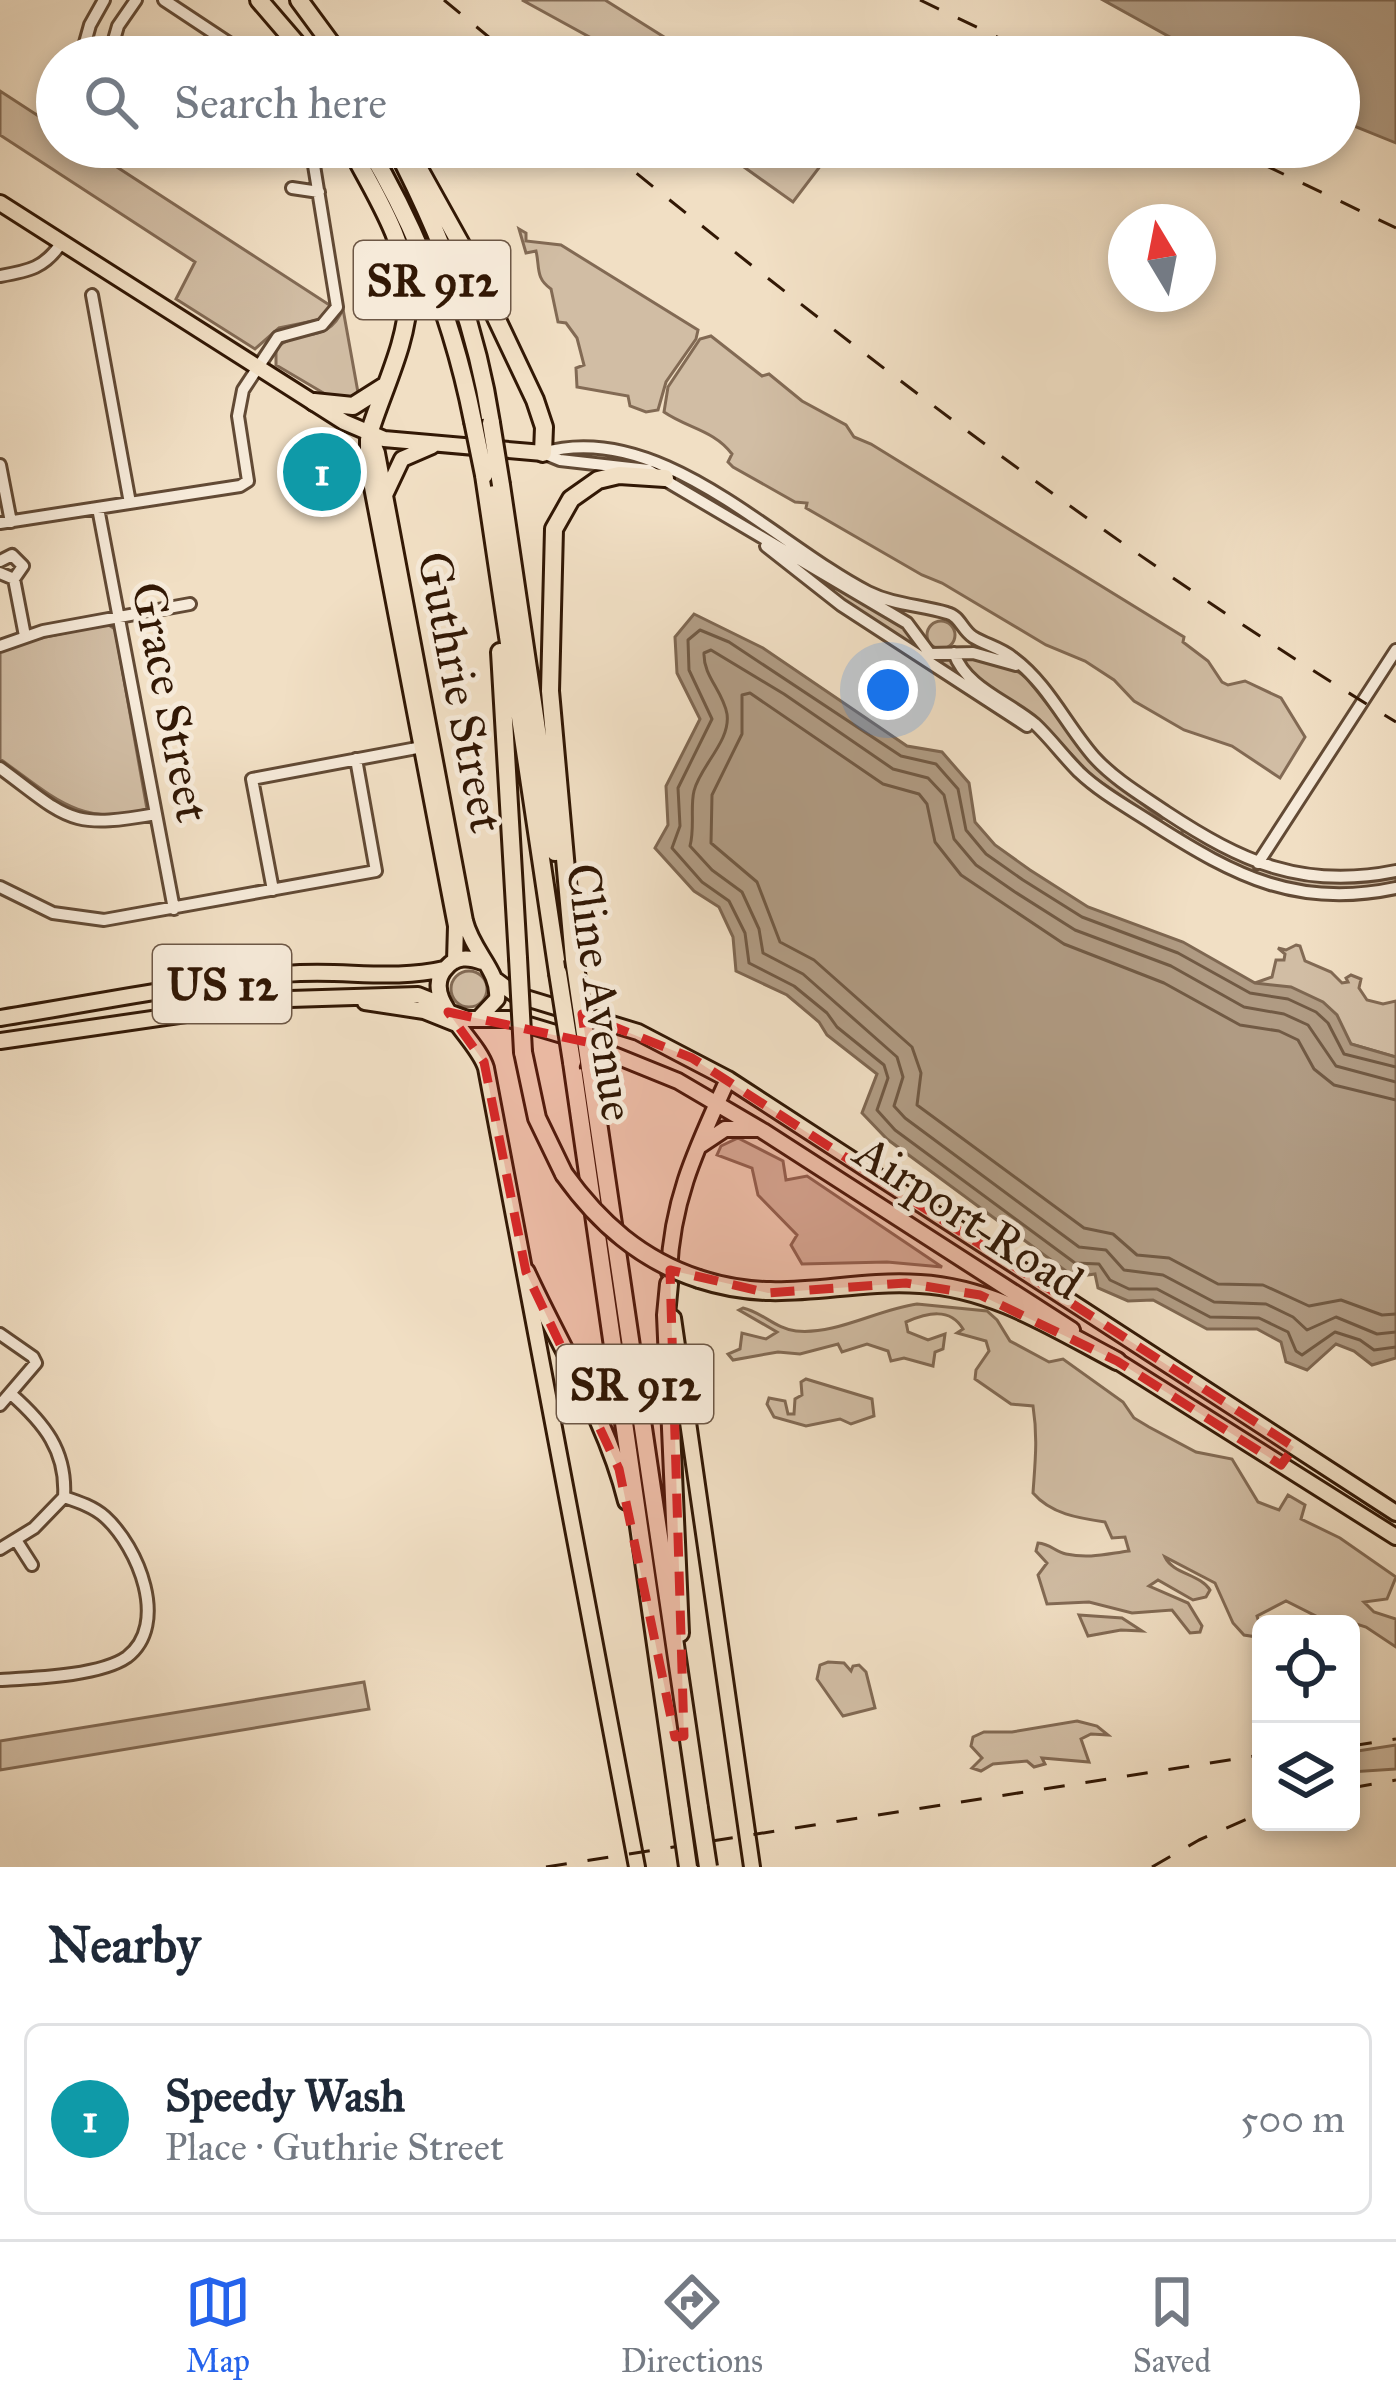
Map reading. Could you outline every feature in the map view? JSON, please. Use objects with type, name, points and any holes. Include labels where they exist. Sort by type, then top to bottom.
[{"type":"highway","points":[[260,0],[290,36]]},
{"type":"highway","points":[[299,0],[326,36]]},
{"type":"highway","points":[[361,168],[400,256],[408,295],[402,334],[369,434]]},
{"type":"highway","name":"Cline Avenue","points":[[379,168],[435,287],[501,485],[574,959],[581,1065],[688,1867]]},
{"type":"highway","name":"Cline Avenue","points":[[408,168],[481,356],[484,475],[494,549],[558,973],[581,1065],[708,1867]]},
{"type":"highway","points":[[418,168],[463,248],[535,400],[544,427],[542,453]]},
{"type":"highway","points":[[314,402],[353,406],[383,387]]},
{"type":"highway","points":[[574,959],[550,691],[554,529],[571,499],[598,480],[619,475],[665,478]]},
{"type":"highway","points":[[494,549],[523,1052],[537,1118],[564,1174],[589,1207],[655,1261],[699,1279],[777,1294],[889,1284],[950,1288],[1007,1304],[1117,1361]]},
{"type":"highway","points":[[526,1272],[619,1469],[656,1643]]},
{"type":"highway","points":[[669,1285],[666,1315],[682,1700]]},
{"type":"main road","points":[[0,203],[369,434],[384,440],[542,453]]},
{"type":"main road","name":"Guthrie Street","points":[[369,434],[385,495],[422,747],[456,926],[449,965]]},
{"type":"main road","name":"Guthrie Street","points":[[369,434],[367,458],[461,904],[482,962]]},
{"type":"main road","points":[[385,495],[402,459],[439,444]]},
{"type":"main road","name":"US 12","points":[[0,1018],[281,974],[334,970],[407,976],[470,958],[482,962]]},
{"type":"main road","points":[[470,1023],[493,1006],[497,981],[482,962]]},
{"type":"main road","points":[[445,1008],[437,988],[449,965]]},
{"type":"main road","name":"Airport Road","points":[[497,981],[516,995],[638,1032],[728,1079],[1396,1514]]},
{"type":"main road","points":[[350,996],[418,995],[445,1008],[470,1023],[484,1061],[637,1867]]},
{"type":"main road","name":"US 12","points":[[0,1041],[237,1005],[350,996],[360,1002],[470,1023]]},
{"type":"main road","name":"Airport Road","points":[[470,1023],[508,1019],[613,1052],[718,1103],[1396,1537]]},
{"type":"main road","name":"Cline Avenue","points":[[728,1079],[673,1216],[669,1285],[752,1867]]},
{"type":"main road","points":[[697,1149],[724,1129],[744,1126],[763,1131]]},
{"type":"main road","points":[[1281,1465],[1294,1447]]},
{"type":"street","points":[[87,36],[104,0]]},
{"type":"street","points":[[115,36],[136,0]]},
{"type":"street","points":[[164,0],[218,36]]},
{"type":"street","points":[[0,465],[5,523],[248,481],[238,409],[242,391],[278,338],[322,325],[338,307],[315,168]]},
{"type":"street","points":[[292,188],[320,192]]},
{"type":"street","points":[[0,276],[34,270],[51,259],[62,242]]},
{"type":"street","points":[[92,295],[130,503]]},
{"type":"street","points":[[542,453],[562,448],[597,451],[668,467],[864,590],[901,604],[951,614],[973,637],[1008,654],[1030,674],[1105,768],[1215,844],[1258,863],[1326,877],[1396,871]]},
{"type":"street","points":[[542,453],[560,460],[641,468],[665,478],[907,623],[924,649],[938,656],[954,652],[989,655],[1030,674]]},
{"type":"street","name":"Grace Street","points":[[98,508],[174,909]]},
{"type":"street","points":[[725,515],[841,604],[1054,746]]},
{"type":"street","points":[[0,561],[8,555],[20,558],[23,570],[14,579]]},
{"type":"street","points":[[0,574],[14,579]]},
{"type":"street","points":[[14,579],[25,635]]},
{"type":"street","points":[[0,646],[25,635],[190,604]]},
{"type":"street","points":[[920,641],[924,620],[937,612]]},
{"type":"street","points":[[954,652],[963,639],[962,624]]},
{"type":"street","points":[[1258,863],[1396,650]]},
{"type":"street","points":[[954,652],[964,674],[1018,711],[1105,793],[1236,874],[1312,893],[1356,894],[1396,888]]},
{"type":"street","points":[[273,890],[252,779],[422,747]]},
{"type":"street","points":[[0,887],[38,908],[86,920],[122,919],[376,871],[356,759]]},
{"type":"street","points":[[0,768],[78,820],[99,823],[156,814]]},
{"type":"street","points":[[0,1334],[35,1361],[0,1405]]},
{"type":"street","points":[[0,1549],[55,1509],[64,1497],[63,1468],[51,1436],[11,1394]]},
{"type":"street","points":[[0,1680],[113,1664],[133,1651],[144,1634],[147,1599],[124,1539],[103,1515],[64,1497]]},
{"type":"street","points":[[16,1540],[32,1565]]},
{"type":"highlighted area","points":[[448,1012],[586,1042],[582,1014],[692,1058],[1294,1447],[1281,1465],[1117,1361],[980,1295],[906,1283],[768,1293],[670,1270],[684,1736],[675,1737],[619,1469],[526,1272],[484,1062]]},
{"type":"shaded area","points":[[522,0],[605,0],[662,36],[588,36]]},
{"type":"shaded area","points":[[0,91],[36,114],[36,158],[0,135]]},
{"type":"shaded area","points":[[51,168],[118,168],[331,306],[318,320],[279,328],[255,349],[176,299],[195,262]]},
{"type":"shaded area","points":[[745,168],[819,168],[793,202]]},
{"type":"shaded area","points":[[519,229],[526,233],[526,241],[561,245],[698,330],[666,382],[658,410],[646,412],[630,406],[628,396],[577,387],[576,368],[584,365],[577,338],[566,323],[558,322],[536,251],[526,253]]},
{"type":"shaded area","points":[[343,309],[359,398],[337,401],[276,365],[276,348],[322,332]]},
{"type":"shaded area","points":[[711,336],[762,376],[769,374],[802,401],[846,425],[854,437],[1184,637],[1183,642],[1208,661],[1222,682],[1245,681],[1281,698],[1305,737],[1280,778],[1232,746],[1184,730],[1134,701],[1114,680],[1085,661],[1046,645],[806,508],[807,503],[795,502],[733,467],[728,462],[732,454],[717,440],[664,412],[668,387],[700,339]]},
{"type":"shaded area","points":[[778,550],[902,624],[926,656],[939,661],[953,658],[959,679],[847,606]]},
{"type":"shaded area","points":[[941,621],[951,625],[955,635],[951,645],[941,649],[931,645],[927,635],[931,625]]},
{"type":"shaded area","points":[[107,624],[115,629],[147,809],[103,815],[68,805],[0,759],[0,652]]},
{"type":"shaded area","points":[[963,657],[996,662],[1026,677],[1098,769],[1161,819],[1092,776],[1051,733],[971,676]]},
{"type":"shaded area","points":[[1187,831],[1236,858],[1287,875],[1340,881],[1396,876],[1396,883],[1339,889],[1284,882],[1207,851],[1182,836]]},
{"type":"shaded area","points":[[1296,945],[1305,961],[1331,972],[1342,983],[1351,975],[1361,979],[1359,988],[1367,1000],[1396,1001],[1396,1057],[1351,1044],[1255,983],[1272,977],[1276,960],[1284,960],[1278,948]]},
{"type":"shaded area","points":[[469,971],[482,976],[487,989],[482,1002],[469,1007],[456,1002],[451,989],[456,976]]},
{"type":"shaded area","points":[[738,1138],[783,1161],[786,1180],[807,1176],[942,1267],[887,1262],[802,1264],[791,1245],[797,1235],[758,1195],[752,1168],[717,1155],[721,1146]]},
{"type":"shaded area","points":[[917,1304],[987,1311],[1010,1341],[1049,1362],[1063,1359],[1123,1402],[1134,1418],[1196,1452],[1232,1459],[1258,1502],[1279,1510],[1288,1495],[1305,1505],[1301,1519],[1340,1538],[1396,1577],[1387,1599],[1364,1602],[1374,1612],[1396,1619],[1396,1647],[1360,1625],[1360,1615],[1314,1615],[1286,1601],[1252,1615],[1252,1636],[1244,1635],[1233,1623],[1215,1583],[1165,1557],[1210,1590],[1206,1597],[1193,1600],[1158,1580],[1149,1586],[1188,1603],[1202,1626],[1200,1632],[1190,1633],[1172,1610],[1132,1613],[1089,1602],[1047,1604],[1038,1575],[1047,1563],[1036,1551],[1038,1543],[1066,1554],[1090,1556],[1129,1551],[1125,1537],[1112,1538],[1105,1522],[1057,1510],[1033,1493],[1033,1406],[1011,1404],[975,1379],[989,1351],[986,1341],[957,1333],[963,1329],[952,1317],[930,1314],[906,1322],[908,1332],[928,1340],[945,1334],[933,1366],[904,1358],[891,1361],[888,1351],[867,1344],[842,1352],[838,1344],[800,1354],[778,1352],[733,1360],[728,1354],[740,1349],[742,1333],[766,1339],[777,1332],[739,1310],[743,1308],[789,1330],[811,1331]]},
{"type":"shaded area","points":[[806,1379],[872,1399],[874,1416],[851,1424],[840,1419],[806,1426],[774,1417],[769,1398],[785,1401],[788,1414],[794,1414],[795,1399],[802,1395],[801,1382]]},
{"type":"shaded area","points":[[1079,1615],[1122,1618],[1142,1631],[1088,1636]]},
{"type":"shaded area","points":[[844,1663],[851,1671],[859,1665],[866,1672],[875,1708],[843,1716],[817,1679],[820,1665]]},
{"type":"shaded area","points":[[364,1682],[369,1709],[0,1770],[0,1741]]},
{"type":"shaded area","points":[[1077,1721],[1097,1726],[1108,1735],[1081,1739],[1089,1762],[1042,1758],[1045,1764],[1034,1767],[1027,1761],[993,1764],[981,1771],[972,1768],[982,1758],[971,1746],[973,1737],[984,1732]]},
{"type":"shaded area","points":[[1396,1745],[1396,1769],[1360,1771],[1360,1751]]},
{"type":"water","points":[[1103,0],[1396,0],[1396,143],[1360,128],[1360,36],[1168,36]]},
{"type":"water","points":[[694,614],[763,648],[907,746],[942,752],[969,783],[975,822],[995,845],[1088,907],[1183,942],[1255,983],[1291,987],[1323,1002],[1337,1015],[1351,1044],[1396,1057],[1396,1358],[1372,1365],[1336,1344],[1307,1370],[1286,1362],[1281,1342],[1257,1329],[1207,1329],[1153,1300],[1128,1301],[1098,1288],[1095,1274],[1074,1277],[887,1139],[862,1113],[877,1074],[827,1035],[787,995],[736,971],[733,937],[719,907],[694,891],[655,848],[668,825],[666,786],[700,719],[677,673],[675,637]]},
{"type":"railway","points":[[444,0],[488,36]]},
{"type":"railway","points":[[920,0],[995,36]]},
{"type":"railway","points":[[630,168],[796,300],[1089,520],[1396,722]]},
{"type":"railway","points":[[1271,168],[1396,228]]},
{"type":"railway","points":[[1360,1745],[1396,1739]]},
{"type":"railway","points":[[546,1867],[1252,1756]]},
{"type":"railway","points":[[1360,1786],[1396,1780]]},
{"type":"railway","points":[[1152,1867],[1252,1817]]},
{"type":"place","name":"Speedy Wash","points":[[322,472]]}]
